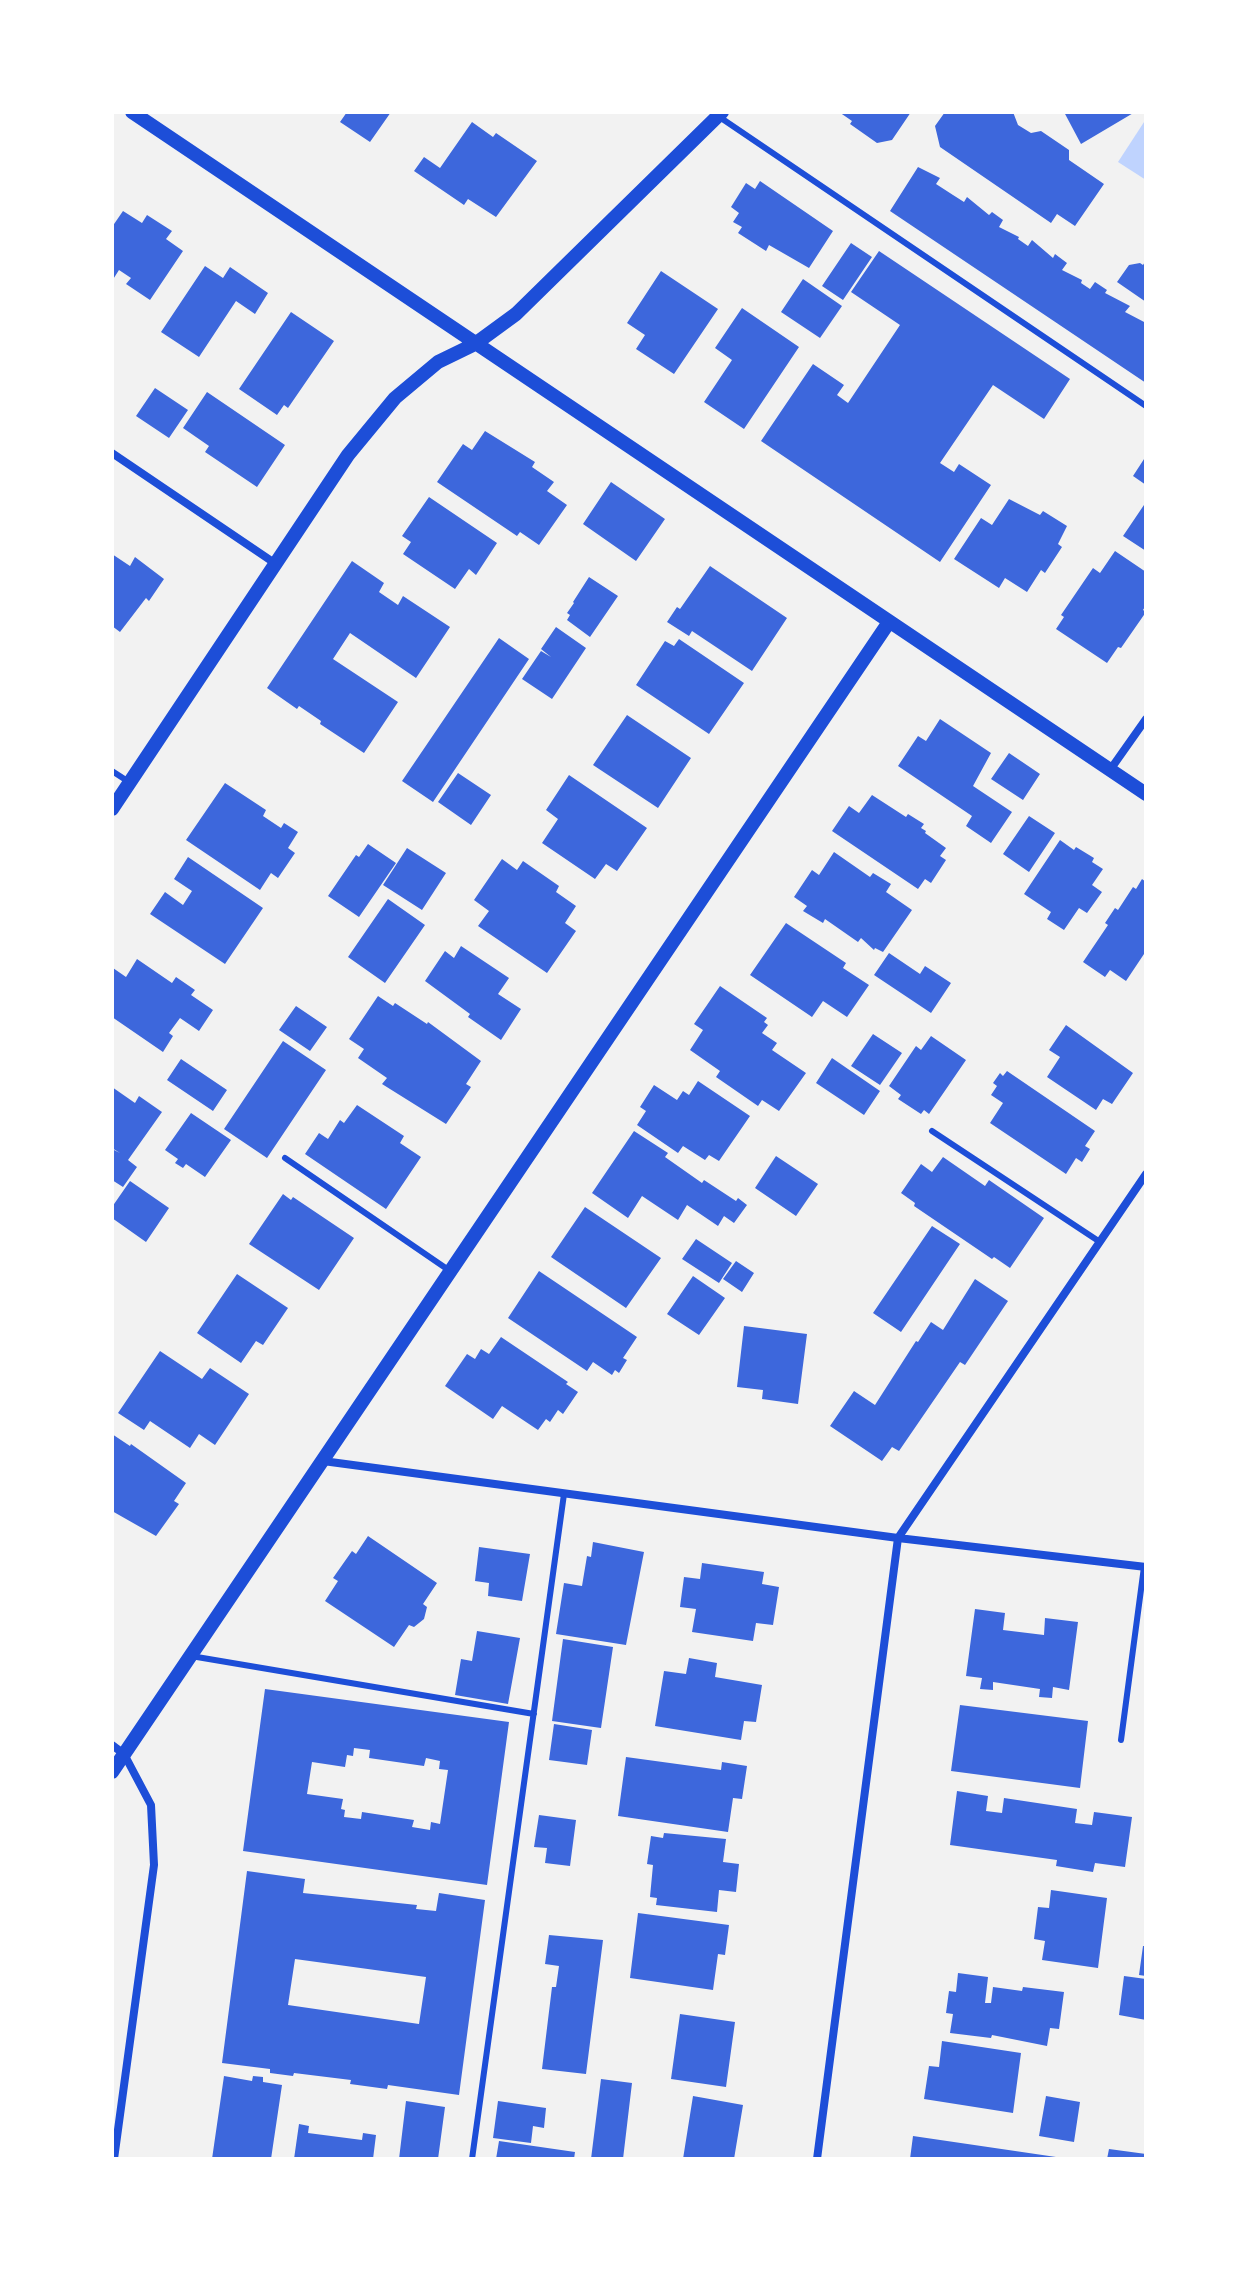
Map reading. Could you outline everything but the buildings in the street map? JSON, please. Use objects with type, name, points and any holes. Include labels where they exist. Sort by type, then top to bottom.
[{"type":"street","points":[[132,112],[1146,794]]},
{"type":"street","points":[[112,809],[348,455],[395,398],[438,362],[475,344],[516,314],[720,114]]},
{"type":"street","points":[[112,453],[276,564]]},
{"type":"street","points":[[112,1772],[118,1750],[191,1656],[889,622]]},
{"type":"street","points":[[1110,770],[1146,719]]},
{"type":"street","points":[[817,2159],[898,1538],[1146,1174]]},
{"type":"street","points":[[322,1461],[898,1538],[1145,1567]]},
{"type":"street","points":[[114,2159],[154,1865],[151,1805],[118,1750]]},
{"type":"lane","points":[[720,114],[1146,406]]},
{"type":"lane","points":[[112,771],[130,782]]},
{"type":"lane","points":[[932,1131],[1100,1242]]},
{"type":"lane","points":[[285,1158],[450,1271]]},
{"type":"lane","points":[[472,2159],[564,1494]]},
{"type":"lane","points":[[1121,1740],[1145,1567]]},
{"type":"lane","points":[[191,1656],[534,1714]]},
{"type":"water","points":[[1146,119],[1146,180],[1118,162]]}]
